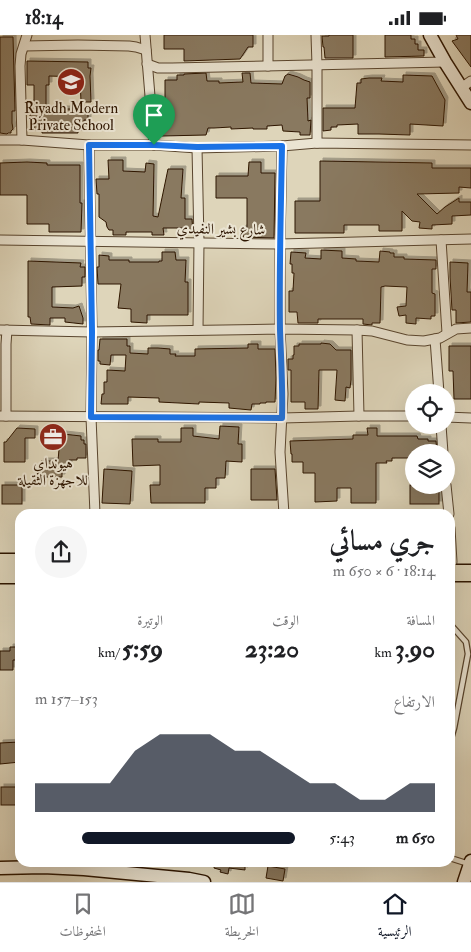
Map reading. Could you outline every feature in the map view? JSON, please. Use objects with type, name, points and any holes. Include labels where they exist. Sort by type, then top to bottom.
[{"type":"highway","points":[[0,562],[15,562]]},
{"type":"highway","points":[[455,565],[471,562]]},
{"type":"highway","points":[[455,567],[471,573]]},
{"type":"highway","points":[[0,575],[15,575]]},
{"type":"street","points":[[22,140],[20,66],[27,35]]},
{"type":"street","points":[[145,35],[154,145]]},
{"type":"street","points":[[268,35],[268,66]]},
{"type":"street","points":[[316,35],[317,143]]},
{"type":"street","points":[[430,35],[446,62],[466,84],[471,103]]},
{"type":"street","points":[[24,46],[129,46],[146,50]]},
{"type":"street","points":[[146,64],[172,69],[446,62]]},
{"type":"street","points":[[0,140],[89,145],[197,147],[282,146],[317,143],[471,145]]},
{"type":"street","points":[[89,145],[92,332],[91,417],[95,509]]},
{"type":"street","points":[[282,146],[280,329],[283,394],[280,452],[284,509]]},
{"type":"street","points":[[197,147],[198,331]]},
{"type":"street","name":"شارع بشير النفيدي","points":[[0,240],[280,244],[471,239]]},
{"type":"street","points":[[442,240],[446,333]]},
{"type":"street","points":[[405,417],[3,416],[6,344],[3,330],[92,332],[280,329],[357,330],[372,331],[407,340],[424,341],[435,339],[456,329],[471,328]]},
{"type":"street","points":[[357,330],[359,416]]},
{"type":"street","points":[[435,339],[438,384]]},
{"type":"street","points":[[455,417],[471,418]]},
{"type":"street","points":[[447,494],[448,509]]},
{"type":"street","points":[[464,882],[470,862]]},
{"type":"street","points":[[0,869],[43,867],[84,869],[204,882]]},
{"type":"lane","points":[[455,630],[466,642],[468,654],[455,714]]},
{"type":"lane","points":[[455,859],[470,862]]},
{"type":"building","points":[[164,35],[253,35],[253,47],[248,47],[240,59],[184,61],[184,49],[164,49]]},
{"type":"building","points":[[353,35],[353,58],[325,58],[322,36]]},
{"type":"building","points":[[385,35],[411,35],[411,39],[415,39],[415,44],[418,44],[418,50],[424,50],[424,56],[385,57]]},
{"type":"building","points":[[456,35],[471,35],[471,67],[452,41],[458,39]]},
{"type":"building","points":[[0,37],[13,37],[15,111],[12,111],[13,129],[11,133],[7,134],[0,133]]},
{"type":"building","points":[[27,61],[88,62],[88,68],[91,68],[91,102],[81,102],[80,77],[49,76],[49,85],[46,85],[46,109],[88,109],[88,120],[84,120],[84,130],[78,130],[78,133],[42,133],[42,130],[34,130],[34,122],[30,122],[30,103],[34,103],[34,85],[27,85]]},
{"type":"building","points":[[206,73],[207,81],[219,81],[219,83],[243,82],[242,73],[250,73],[251,83],[282,84],[285,76],[288,74],[310,82],[310,98],[307,98],[308,121],[311,120],[310,135],[300,135],[300,132],[283,131],[282,125],[267,126],[267,129],[208,128],[206,135],[162,136],[161,111],[165,111],[165,80],[177,80],[177,75]]},
{"type":"building","points":[[403,75],[432,76],[445,100],[443,126],[410,124],[410,135],[358,134],[358,124],[337,125],[337,127],[331,127],[331,130],[323,131],[323,108],[355,108],[357,83],[361,83],[361,79],[382,78],[381,81],[403,82]]},
{"type":"building","points":[[108,160],[123,160],[123,171],[145,172],[146,163],[154,164],[153,216],[158,217],[168,169],[183,169],[181,198],[185,198],[185,219],[192,219],[193,234],[186,234],[186,228],[163,228],[164,235],[152,235],[152,232],[126,232],[126,235],[113,235],[113,230],[109,230],[106,222],[99,217],[99,194],[97,194],[96,179],[109,179]]},
{"type":"building","points":[[320,161],[432,163],[432,168],[471,168],[471,188],[459,187],[459,193],[417,194],[437,214],[459,198],[459,202],[471,202],[471,215],[452,216],[452,224],[432,225],[432,229],[419,228],[420,222],[412,221],[402,211],[402,231],[379,231],[379,225],[344,225],[344,233],[295,233],[295,201],[320,201]]},
{"type":"building","points":[[249,162],[261,162],[261,173],[275,173],[274,238],[243,237],[243,228],[247,228],[247,198],[216,198],[216,176],[248,176]]},
{"type":"building","points":[[0,163],[47,163],[47,165],[80,165],[81,232],[49,232],[49,224],[27,224],[27,195],[0,195]]},
{"type":"building","points":[[321,250],[342,251],[342,258],[356,259],[356,261],[379,262],[380,251],[394,253],[394,257],[404,257],[404,259],[436,260],[436,269],[432,269],[432,293],[435,294],[435,316],[431,316],[431,319],[416,318],[416,324],[406,323],[406,315],[399,316],[397,307],[406,306],[407,287],[385,286],[381,287],[380,323],[372,323],[372,325],[363,324],[363,319],[318,319],[318,323],[298,323],[297,312],[289,312],[289,291],[293,291],[294,273],[292,273],[292,264],[290,264],[291,252],[306,253],[305,258],[321,259]]},
{"type":"building","points":[[162,252],[175,252],[176,260],[186,260],[185,282],[188,282],[188,315],[147,315],[147,323],[131,322],[131,309],[118,308],[121,284],[98,284],[97,267],[99,267],[99,255],[109,256],[109,260],[159,262],[162,261]]},
{"type":"building","points":[[28,261],[81,263],[80,267],[85,267],[85,277],[82,277],[82,286],[52,287],[52,307],[73,308],[79,306],[83,324],[65,322],[65,318],[50,318],[50,325],[31,324],[30,317],[28,317]]},
{"type":"building","points":[[450,262],[468,263],[467,292],[471,292],[471,322],[456,323],[456,310],[452,310]]},
{"type":"building","points":[[100,339],[127,339],[130,353],[148,354],[148,348],[158,348],[170,349],[170,354],[176,354],[175,356],[195,356],[195,349],[248,348],[248,344],[258,344],[258,349],[275,349],[275,402],[252,404],[251,410],[229,408],[229,403],[159,402],[159,398],[128,397],[128,404],[101,404],[102,394],[104,394],[104,382],[107,382],[107,370],[125,371],[126,355],[111,355],[110,365],[100,364],[100,361],[98,361],[98,350]]},
{"type":"building","points":[[330,344],[336,350],[351,350],[350,388],[346,387],[345,401],[335,400],[337,370],[319,370],[318,409],[305,409],[305,402],[291,402],[291,370],[288,370],[288,359],[293,359],[294,346]]},
{"type":"building","points":[[449,346],[471,346],[471,399],[455,399],[453,371],[449,371]]},
{"type":"building","points":[[220,426],[239,427],[238,444],[242,444],[242,462],[226,461],[225,478],[216,478],[216,488],[205,488],[205,503],[151,503],[150,485],[160,485],[160,465],[133,466],[132,439],[158,439],[158,442],[181,442],[181,428],[193,428],[193,436],[219,439]]},
{"type":"building","points":[[17,428],[35,429],[35,438],[25,438],[25,462],[4,462],[4,442]]},
{"type":"building","points":[[367,428],[377,428],[377,436],[417,436],[418,439],[436,441],[436,444],[405,444],[405,458],[392,458],[392,461],[386,461],[387,463],[376,463],[376,503],[351,503],[351,488],[337,488],[337,501],[315,502],[315,473],[303,473],[303,462],[292,462],[290,441],[353,439],[353,435],[368,435]]},
{"type":"building","points":[[63,434],[81,436],[81,440],[84,440],[84,444],[86,444],[86,458],[69,460],[69,465],[62,465],[62,477],[41,477],[41,461],[58,461],[60,437],[63,437]]},
{"type":"building","points":[[104,469],[132,471],[130,504],[102,503]]},
{"type":"building","points":[[251,469],[275,469],[277,500],[251,500]]},
{"type":"building","points":[[2,485],[22,485],[22,504],[2,504]]},
{"type":"building","points":[[410,494],[439,494],[439,504],[410,504]]},
{"type":"building","points":[[10,647],[15,647],[13,670],[0,670],[0,651],[10,651]]},
{"type":"building","points":[[15,742],[15,762],[0,764],[0,743]]},
{"type":"building","points":[[1,787],[15,787],[15,805],[1,805]]},
{"type":"building","points":[[245,867],[245,870],[229,868],[228,874],[214,868]]},
{"type":"building","points":[[268,867],[285,869],[283,881],[266,878]]},
{"type":"place","name":"Riyadh Modern Private School","points":[[71,82]]},
{"type":"place","name":"هيونداي للاجهزة الثقيلة","points":[[53,437]]},
{"type":"route","points":[[89,145],[154,145],[197,147],[282,146],[280,329],[283,394],[282,418],[91,417],[92,332],[89,145]]}]
